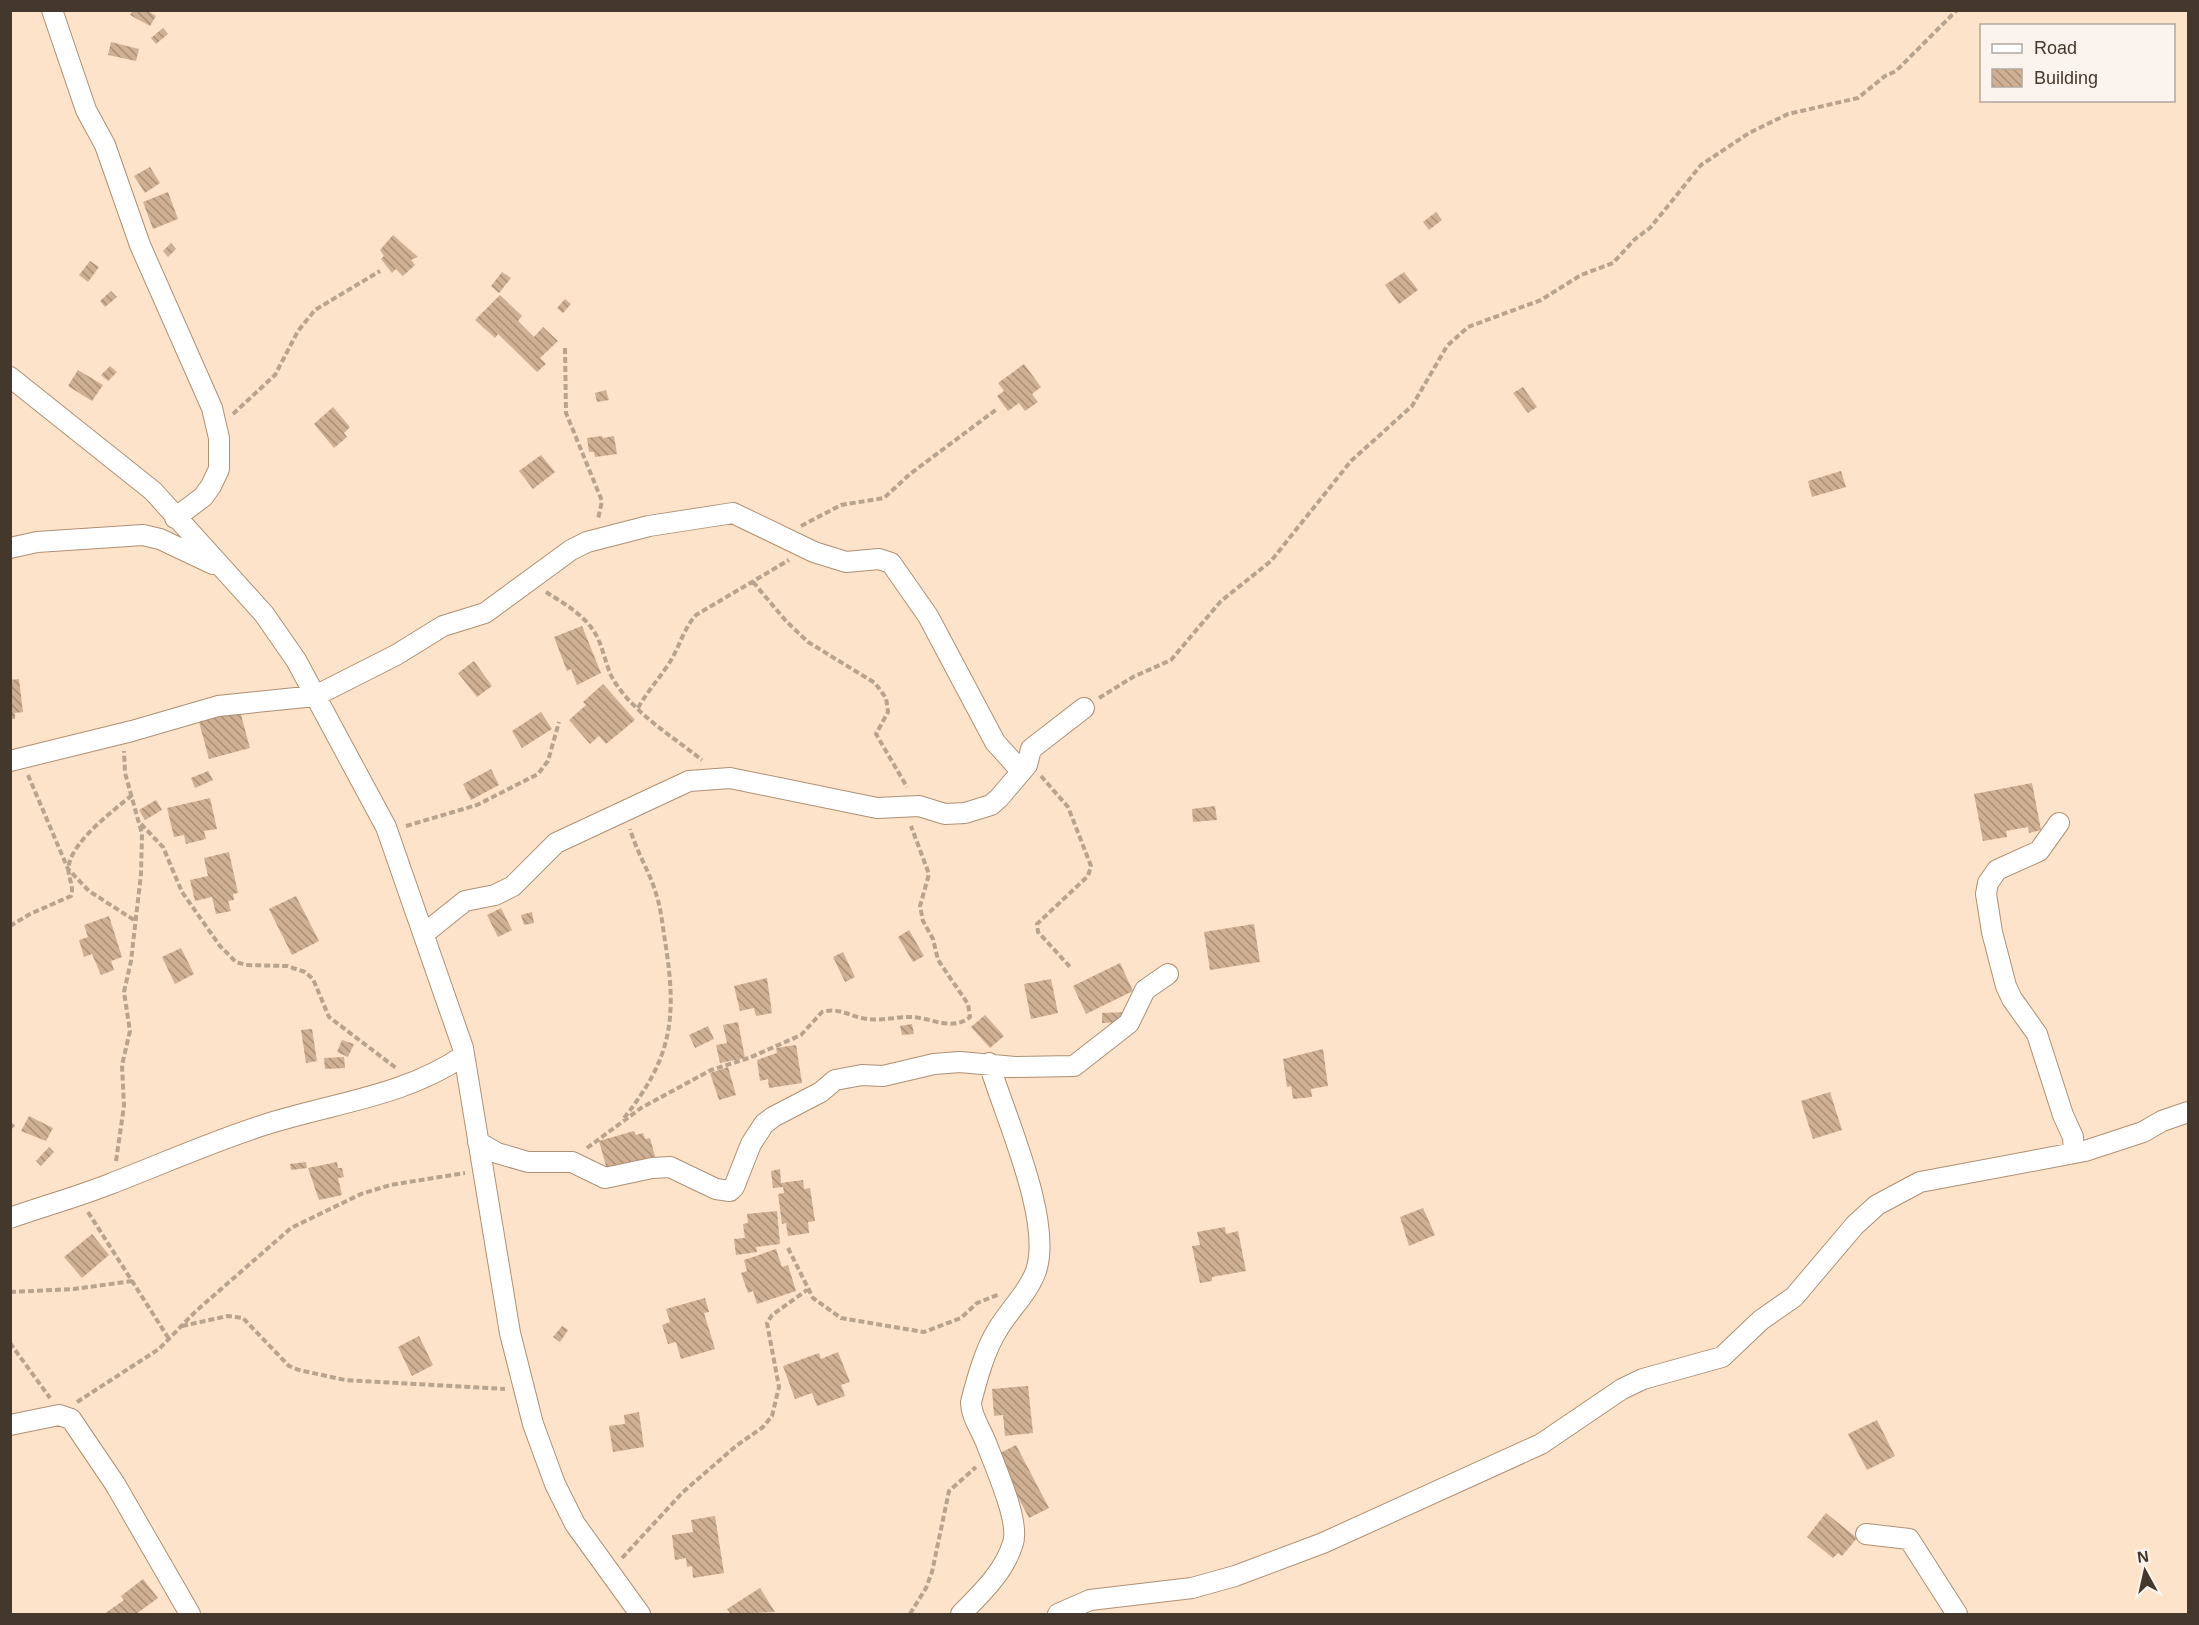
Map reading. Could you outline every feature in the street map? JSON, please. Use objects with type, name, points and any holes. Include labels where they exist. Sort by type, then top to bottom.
[{"type":"street","points":[[52,10],[86,110],[105,145],[110,165],[140,244],[212,408],[219,438],[219,469],[203,497],[175,518]]},
{"type":"street","points":[[10,377],[126,467],[153,491],[264,614],[296,660],[388,834],[454,1019],[463,1056],[510,1333],[533,1424],[555,1484],[575,1524],[640,1614]]},
{"type":"street","points":[[15,760],[132,731],[218,705],[315,696],[396,655],[452,621],[485,613],[571,550],[587,542],[649,526],[727,513],[739,515],[806,549],[846,562],[879,559],[891,563],[928,616],[995,742],[1025,766]]},
{"type":"street","points":[[10,548],[37,542],[143,535],[160,539],[225,570]]},
{"type":"street","points":[[425,933],[465,901],[495,895],[513,886],[556,843],[689,781],[727,778],[877,808],[911,807],[945,814],[983,808],[999,798],[1025,766],[1029,752],[1034,746],[1084,708]]},
{"type":"street","points":[[2059,823],[2039,851],[1997,870],[1988,883],[1986,894],[1992,932],[2006,986],[2012,999],[2037,1034],[2063,1115],[2073,1137],[2074,1153]]},
{"type":"street","points":[[478,1142],[497,1153],[528,1162],[577,1163],[606,1178],[652,1168],[670,1167],[716,1189],[730,1191],[734,1187],[751,1144],[764,1124],[821,1092],[835,1080],[862,1075],[883,1076],[934,1064],[960,1062],[1015,1067],[1074,1066],[1129,1023],[1144,990],[1168,974]]},
{"type":"street","points":[[10,1218],[78,1196],[234,1135],[413,1083],[445,1069],[463,1056]]},
{"type":"street","points":[[962,1614],[994,1580],[1013,1543],[1010,1511],[986,1442],[972,1413],[971,1402],[997,1329],[1029,1286],[1039,1257],[1038,1218],[989,1064]]},
{"type":"street","points":[[1058,1614],[1090,1600],[1133,1593],[1176,1592],[1235,1576],[1323,1543],[1499,1466],[1563,1431],[1622,1389],[1643,1379],[1722,1357],[1761,1320],[1794,1297],[1855,1225],[1876,1205],[1920,1182],[2074,1153],[2143,1132],[2162,1121],[2188,1112]]},
{"type":"street","points":[[10,1425],[41,1417],[66,1417],[115,1484],[190,1614]]},
{"type":"street","points":[[1866,1534],[1909,1539],[1957,1614]]},
{"type":"path","points":[[1084,708],[1133,677],[1170,660],[1221,601],[1271,561],[1351,461],[1412,406],[1447,346],[1468,327],[1541,300],[1581,275],[1613,263],[1635,239],[1650,228],[1701,165],[1749,133],[1779,118],[1858,98],[1885,76],[1896,71],[1957,10]]},
{"type":"path","points":[[219,438],[239,406],[275,375],[305,321],[315,310],[380,271]]},
{"type":"path","points":[[565,348],[563,400],[566,413],[602,501],[600,516],[587,542]]},
{"type":"path","points":[[782,537],[838,506],[884,498],[910,474],[998,409]]},
{"type":"path","points":[[638,708],[648,690],[667,667],[692,619],[709,605],[753,582],[806,549]]},
{"type":"path","points":[[529,580],[575,611],[589,624],[600,643],[615,683],[638,708],[676,742],[727,778]]},
{"type":"path","points":[[621,1120],[711,1070],[749,1058],[801,1035],[822,1012],[841,1010],[865,1019],[911,1017],[951,1024],[960,1023],[970,1017],[969,1006],[938,960],[933,939],[923,921],[920,906],[928,874],[911,807],[876,734],[888,712],[882,691],[870,679],[808,642],[786,621],[753,582]]},
{"type":"path","points":[[388,834],[415,823],[477,805],[538,774],[548,761],[559,722]]},
{"type":"path","points":[[112,1183],[122,1131],[122,1065],[130,1031],[124,992],[131,961],[134,920],[140,892],[140,824],[125,773],[124,754],[132,731]]},
{"type":"path","points":[[10,927],[30,914],[71,896],[73,890],[68,869],[51,824],[15,760]]},
{"type":"path","points":[[1025,766],[1068,807],[1090,860],[1092,869],[1089,876],[1037,924],[1038,932],[1071,968]]},
{"type":"path","points":[[68,869],[71,857],[88,834],[132,795]]},
{"type":"path","points":[[566,1161],[593,1144],[621,1120],[643,1093],[656,1068],[671,1021],[672,987],[657,897],[633,842],[626,811]]},
{"type":"path","points":[[140,824],[163,847],[182,892],[220,946],[236,962],[246,965],[287,966],[305,972],[313,979],[329,1017],[413,1083]]},
{"type":"path","points":[[68,869],[89,891],[134,920]]},
{"type":"path","points":[[10,1343],[66,1417],[80,1401],[159,1349],[291,1228],[370,1191],[390,1185],[483,1171]]},
{"type":"path","points":[[78,1196],[169,1339]]},
{"type":"path","points":[[788,1248],[813,1298],[841,1318],[924,1332],[961,1318],[986,1298],[1029,1286]]},
{"type":"path","points":[[10,1292],[74,1289],[133,1281]]},
{"type":"path","points":[[609,1572],[683,1492],[736,1446],[763,1427],[772,1416],[779,1387],[766,1323],[772,1315],[807,1290]]},
{"type":"path","points":[[182,1326],[228,1316],[243,1318],[289,1366],[333,1378],[525,1392]]},
{"type":"path","points":[[910,1614],[932,1572],[949,1491],[974,1469],[986,1442]]},
{"type":"building","points":[[133,10],[146,10],[156,16],[150,26],[130,15]]},
{"type":"building","points":[[163,28],[168,34],[156,44],[151,38]]},
{"type":"building","points":[[111,42],[139,49],[136,61],[108,55]]},
{"type":"building","points":[[150,167],[160,183],[145,193],[134,176]]},
{"type":"building","points":[[168,192],[178,219],[153,229],[143,202]]},
{"type":"building","points":[[1436,212],[1442,220],[1429,230],[1423,222]]},
{"type":"building","points":[[393,235],[418,257],[411,260],[415,265],[403,276],[396,269],[392,273],[381,259],[384,256],[380,250]]},
{"type":"building","points":[[171,243],[176,249],[168,257],[163,251]]},
{"type":"building","points":[[90,261],[99,267],[88,282],[79,275]]},
{"type":"building","points":[[502,272],[511,278],[499,293],[491,286]]},
{"type":"building","points":[[1404,272],[1418,290],[1399,304],[1385,285]]},
{"type":"building","points":[[111,291],[117,297],[105,307],[100,301]]},
{"type":"building","points":[[500,295],[522,316],[518,321],[534,337],[543,327],[558,341],[540,358],[546,364],[537,372],[498,334],[495,338],[475,320]]},
{"type":"building","points":[[565,299],[571,304],[563,313],[557,308]]},
{"type":"building","points":[[1024,364],[1041,387],[1032,394],[1038,402],[1025,411],[1019,403],[1008,411],[997,396],[1004,391],[998,383]]},
{"type":"building","points":[[110,366],[117,372],[108,381],[101,375]]},
{"type":"building","points":[[78,370],[103,385],[92,401],[68,386]]},
{"type":"building","points":[[1523,387],[1537,407],[1528,413],[1513,393]]},
{"type":"building","points":[[606,390],[609,400],[597,402],[595,393]]},
{"type":"building","points":[[333,407],[350,427],[344,433],[347,437],[334,448],[314,424]]},
{"type":"building","points":[[602,436],[603,438],[614,436],[617,454],[595,457],[594,452],[589,452],[587,438]]},
{"type":"building","points":[[541,455],[555,472],[533,489],[519,471]]},
{"type":"building","points":[[1841,471],[1846,487],[1812,497],[1808,481]]},
{"type":"building","points":[[582,626],[601,673],[577,685],[571,669],[567,671],[554,637]]},
{"type":"building","points":[[474,661],[492,686],[477,697],[458,673]]},
{"type":"building","points":[[19,679],[23,712],[15,713],[15,719],[10,719],[10,680]]},
{"type":"building","points":[[603,684],[635,720],[606,744],[599,736],[590,744],[569,720],[586,705],[583,702]]},
{"type":"building","points":[[240,711],[250,748],[209,759],[199,722]]},
{"type":"building","points":[[541,712],[552,729],[522,748],[512,731]]},
{"type":"building","points":[[491,769],[499,785],[471,800],[463,784]]},
{"type":"building","points":[[208,771],[213,780],[195,788],[191,778]]},
{"type":"building","points":[[2032,783],[2041,830],[2029,833],[2028,827],[2006,831],[2007,837],[1983,841],[1974,794]]},
{"type":"building","points":[[210,798],[217,829],[204,831],[206,839],[186,844],[184,835],[174,837],[167,808]]},
{"type":"building","points":[[156,800],[162,810],[145,820],[139,810]]},
{"type":"building","points":[[1215,806],[1217,820],[1193,822],[1192,809]]},
{"type":"building","points":[[229,852],[238,893],[233,894],[234,900],[228,901],[231,911],[216,914],[212,897],[195,901],[190,880],[208,876],[204,858]]},
{"type":"building","points":[[296,896],[319,941],[292,955],[269,909]]},
{"type":"building","points":[[501,908],[512,930],[498,937],[487,915]]},
{"type":"building","points":[[532,912],[534,923],[524,925],[521,915]]},
{"type":"building","points":[[109,916],[122,957],[111,961],[114,970],[101,975],[92,954],[84,957],[79,940],[88,937],[84,925]]},
{"type":"building","points":[[1254,924],[1260,962],[1210,970],[1204,932]]},
{"type":"building","points":[[909,930],[924,956],[913,962],[898,937]]},
{"type":"building","points":[[181,948],[194,974],[175,984],[162,957]]},
{"type":"building","points":[[843,952],[855,977],[845,982],[833,957]]},
{"type":"building","points":[[1120,963],[1133,991],[1086,1014],[1073,986]]},
{"type":"building","points":[[767,978],[772,1013],[756,1016],[754,1008],[740,1011],[734,986]]},
{"type":"building","points":[[1051,979],[1058,1013],[1031,1019],[1024,984]]},
{"type":"building","points":[[1128,1012],[1128,1022],[1102,1023],[1102,1013]]},
{"type":"building","points":[[985,1015],[1004,1036],[990,1048],[971,1027]]},
{"type":"building","points":[[738,1022],[745,1058],[720,1063],[716,1045],[727,1043],[723,1025]]},
{"type":"building","points":[[912,1024],[914,1034],[902,1035],[900,1026]]},
{"type":"building","points":[[708,1026],[714,1039],[695,1048],[689,1035]]},
{"type":"building","points":[[312,1029],[317,1061],[306,1063],[301,1030]]},
{"type":"building","points":[[342,1040],[354,1044],[348,1057],[337,1052]]},
{"type":"building","points":[[796,1045],[802,1083],[769,1088],[768,1079],[760,1081],[757,1060],[777,1053],[776,1048]]},
{"type":"building","points":[[1323,1049],[1328,1086],[1311,1089],[1312,1097],[1293,1099],[1291,1086],[1287,1087],[1283,1059]]},
{"type":"building","points":[[344,1057],[345,1068],[325,1069],[324,1058]]},
{"type":"building","points":[[728,1067],[736,1095],[719,1100],[710,1073]]},
{"type":"building","points":[[1830,1092],[1842,1130],[1813,1139],[1801,1101]]},
{"type":"building","points":[[29,1116],[53,1128],[46,1141],[21,1131]]},
{"type":"building","points":[[634,1131],[636,1135],[643,1133],[645,1139],[650,1138],[656,1160],[608,1173],[599,1141]]},
{"type":"building","points":[[49,1147],[54,1152],[41,1166],[36,1161]]},
{"type":"building","points":[[306,1162],[307,1168],[291,1170],[290,1164]]},
{"type":"building","points":[[337,1162],[338,1168],[342,1168],[344,1177],[338,1178],[342,1195],[319,1200],[308,1168]]},
{"type":"building","points":[[780,1169],[781,1183],[803,1180],[804,1189],[810,1188],[815,1221],[808,1222],[809,1233],[788,1236],[786,1223],[782,1224],[778,1194],[784,1193],[783,1187],[773,1188],[771,1171]]},
{"type":"building","points":[[1423,1208],[1435,1235],[1409,1246],[1400,1217]]},
{"type":"building","points":[[777,1211],[780,1244],[756,1247],[757,1252],[736,1255],[734,1239],[745,1238],[743,1224],[748,1223],[747,1214]]},
{"type":"building","points":[[1225,1227],[1226,1234],[1238,1231],[1246,1271],[1212,1277],[1212,1281],[1200,1283],[1192,1246],[1200,1245],[1197,1232]]},
{"type":"building","points":[[92,1234],[109,1255],[82,1278],[64,1257]]},
{"type":"building","points":[[776,1249],[782,1267],[788,1265],[796,1291],[757,1304],[753,1291],[748,1293],[741,1273],[747,1271],[744,1260]]},
{"type":"building","points":[[705,1298],[709,1312],[704,1313],[715,1349],[681,1359],[676,1342],[668,1344],[662,1325],[670,1322],[666,1309]]},
{"type":"building","points":[[562,1326],[568,1330],[560,1342],[553,1337]]},
{"type":"building","points":[[419,1336],[433,1365],[412,1376],[398,1347]]},
{"type":"building","points":[[838,1352],[850,1382],[841,1385],[845,1396],[817,1406],[812,1393],[795,1399],[783,1366],[819,1353],[821,1359]]},
{"type":"building","points":[[1028,1386],[1033,1433],[1005,1436],[1003,1415],[994,1416],[992,1389]]},
{"type":"building","points":[[639,1412],[644,1447],[613,1452],[609,1426],[625,1424],[624,1415]]},
{"type":"building","points":[[1877,1420],[1895,1456],[1867,1470],[1848,1434]]},
{"type":"building","points":[[1016,1445],[1049,1508],[1029,1518],[996,1455]]},
{"type":"building","points":[[1826,1513],[1857,1538],[1842,1556],[1838,1553],[1833,1558],[1807,1537]]},
{"type":"building","points":[[715,1516],[724,1573],[693,1578],[692,1566],[687,1567],[686,1558],[675,1560],[672,1535],[693,1532],[691,1520]]},
{"type":"building","points":[[143,1579],[158,1598],[136,1614],[104,1614],[124,1600],[121,1596]]},
{"type":"building","points":[[760,1588],[775,1612],[731,1614],[727,1609]]}]
